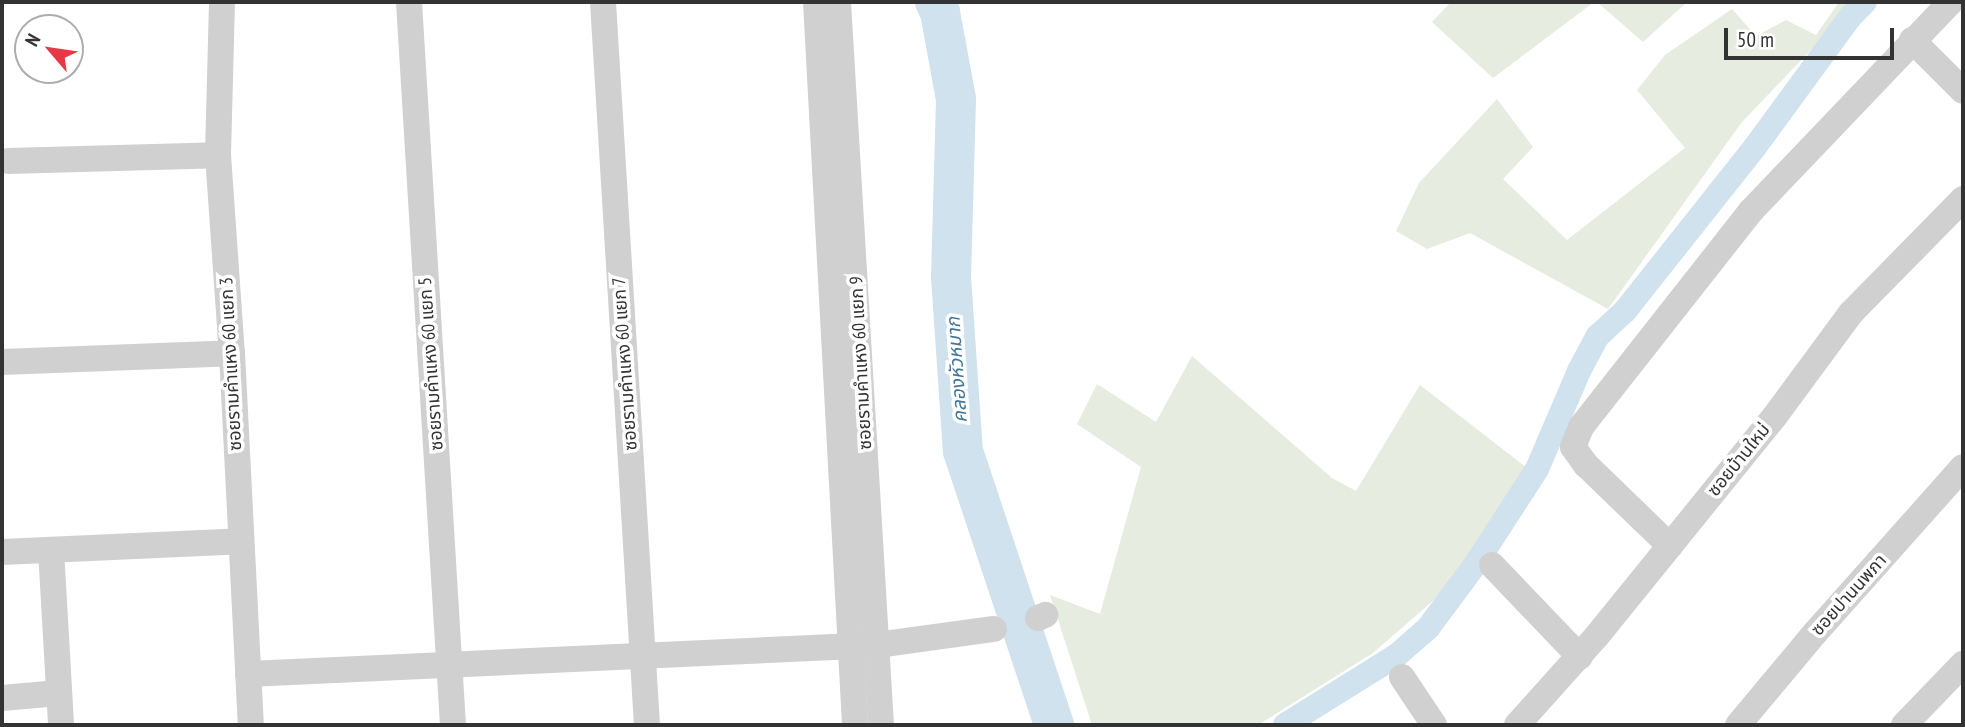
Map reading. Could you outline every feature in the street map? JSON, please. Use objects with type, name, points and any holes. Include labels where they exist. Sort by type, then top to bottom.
[{"type":"street","name":"ซอยรามคำแหง 60 แยก 3","points":[[222,2],[218,155],[232,353],[251,725]]},
{"type":"street","name":"ซอยรามคำแหง 60 แยก 5","points":[[409,2],[453,725]]},
{"type":"street","name":"ซอยรามคำแหง 60 แยก 7","points":[[603,2],[647,725]]},
{"type":"street","name":"ซอยรามคำแหง 60 แยก 9","points":[[817,2],[864,646],[881,725]]},
{"type":"street","name":"ซอยรามคำแหง 60 แยก 9","points":[[838,2],[864,646],[855,725]]},
{"type":"street","points":[[1670,546],[1586,465],[1573,447],[1581,426],[1751,211],[1951,2]]},
{"type":"street","points":[[1912,40],[1963,91]]},
{"type":"street","points":[[8,162],[218,155]]},
{"type":"street","name":"ซอยบ้านใหม่","points":[[1517,725],[1580,657],[1670,546],[1774,416],[1851,313],[1963,199]]},
{"type":"street","points":[[2,362],[232,353]]},
{"type":"street","name":"ซอยปานนพภา","points":[[1738,725],[1815,633],[1963,467]]},
{"type":"street","points":[[2,552],[241,541]]},
{"type":"street","points":[[51,550],[61,725]]},
{"type":"street","points":[[1492,565],[1580,657]]},
{"type":"street","points":[[248,674],[864,646],[994,629]]},
{"type":"street","points":[[1904,725],[1963,664]]},
{"type":"street","points":[[1402,677],[1434,725]]},
{"type":"street","points":[[2,698],[59,693]]},
{"type":"shaded area","points":[[1451,2],[1594,2],[1493,78],[1432,22]]},
{"type":"shaded area","points":[[1597,2],[1687,2],[1643,42]]},
{"type":"shaded area","points":[[1839,2],[1857,2],[1742,122],[1608,309],[1470,233],[1427,249],[1396,231],[1419,183],[1497,99],[1533,147],[1503,179],[1567,240],[1685,148],[1637,90],[1665,55],[1732,9],[1756,36],[1786,20],[1816,35]]},
{"type":"shaded area","points":[[1192,356],[1332,478],[1356,491],[1420,385],[1527,468],[1443,592],[1373,653],[1258,725],[1092,725],[1050,595],[1100,614],[1141,467],[1077,424],[1097,384],[1156,422]]},
{"type":"waterway","name":"คลองหัวหมาก","points":[[935,2],[940,12],[956,99],[951,277],[963,451],[1054,725]]},
{"type":"waterway","points":[[1285,725],[1396,656],[1428,628],[1475,565],[1537,469],[1579,371],[1598,336],[1625,311],[1755,147],[1851,16],[1865,2]]}]
